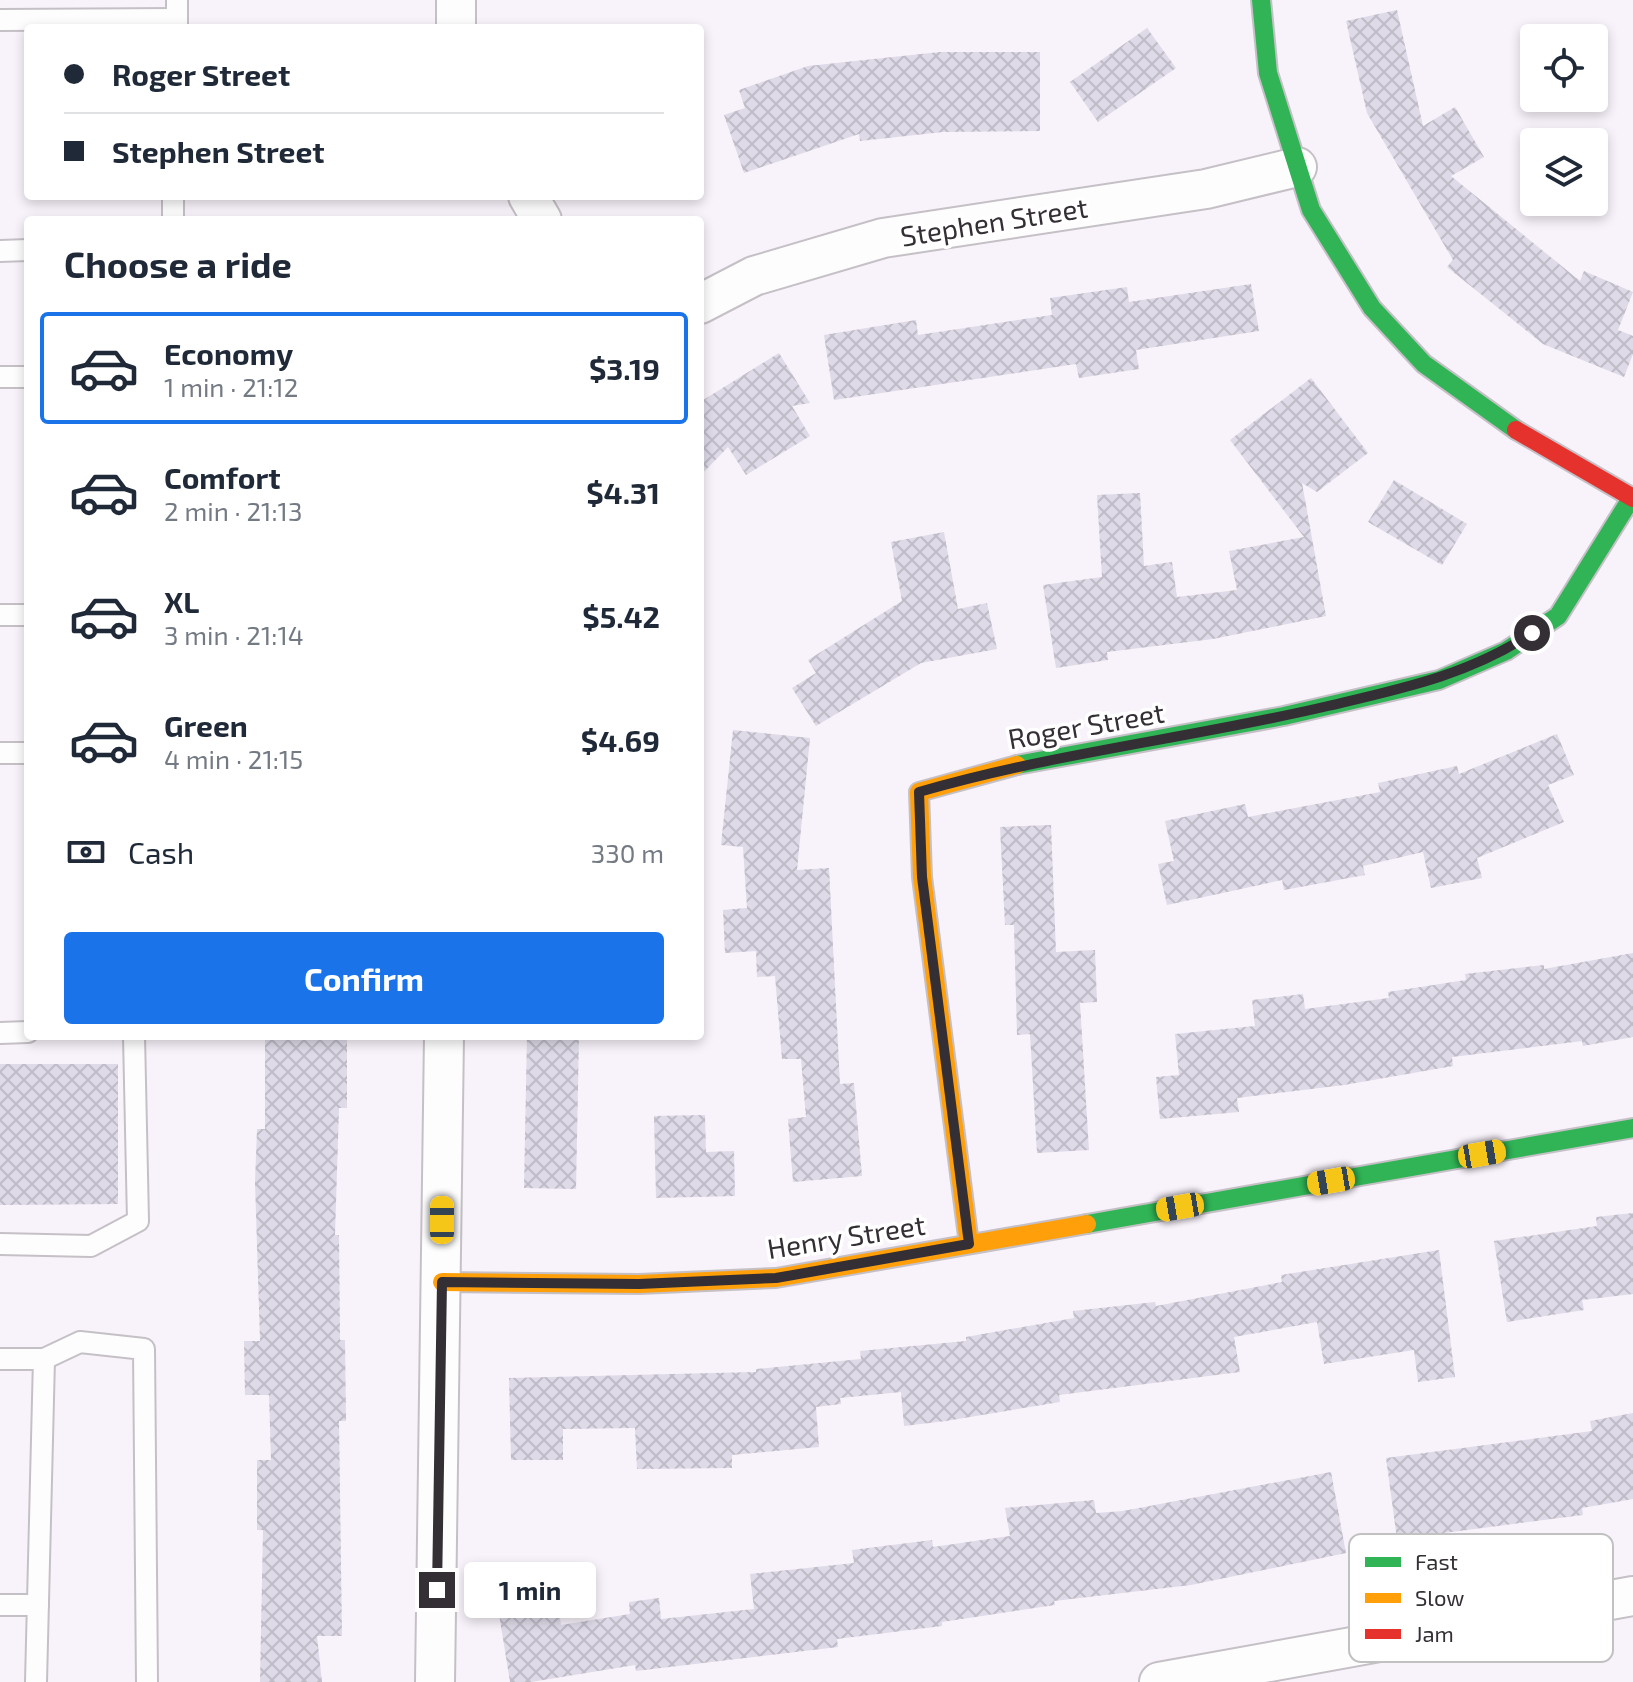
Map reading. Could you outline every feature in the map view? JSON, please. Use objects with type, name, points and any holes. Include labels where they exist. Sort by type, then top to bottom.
[{"type":"street","points":[[456,0],[456,24]]},
{"type":"street","points":[[1261,0],[1268,73],[1311,210],[1372,308],[1424,364],[1492,416],[1632,497]]},
{"type":"street","name":"Stephen Street","points":[[704,302],[754,276],[883,238],[1206,189],[1297,167]]},
{"type":"street","name":"Roger Street","points":[[969,1244],[922,877],[919,792],[1003,768],[1284,716],[1439,680],[1506,651],[1558,616],[1632,497]]},
{"type":"street","points":[[435,1682],[444,1040]]},
{"type":"street","name":"Henry Street","points":[[442,1282],[639,1284],[776,1278],[1633,1128]]},
{"type":"street","points":[[1613,1600],[1633,1596]]},
{"type":"street","points":[[1159,1682],[1349,1648]]},
{"type":"lane","points":[[0,20],[177,16]]},
{"type":"lane","points":[[0,251],[24,250]]},
{"type":"lane","points":[[0,377],[24,377]]},
{"type":"lane","points":[[0,615],[24,615]]},
{"type":"lane","points":[[0,753],[24,753]]},
{"type":"lane","points":[[0,1033],[24,1032]]},
{"type":"lane","points":[[0,1244],[91,1246],[138,1221],[134,1040]]},
{"type":"lane","points":[[0,1359],[44,1359],[80,1342],[144,1349],[147,1682]]},
{"type":"lane","points":[[36,1682],[44,1359]]},
{"type":"lane","points":[[0,1605],[38,1605]]},
{"type":"building","points":[[1397,10],[1423,126],[1455,107],[1484,157],[1451,176],[1580,281],[1584,271],[1633,292],[1618,330],[1633,336],[1633,354],[1624,377],[1543,344],[1447,267],[1453,260],[1367,113],[1346,21]]},
{"type":"building","points":[[1147,28],[1176,68],[1098,122],[1070,82]]},
{"type":"building","points":[[940,52],[1040,52],[1040,131],[943,132],[860,141],[859,134],[744,173],[724,115],[745,108],[739,90],[808,66]]},
{"type":"building","points":[[1251,284],[1259,331],[1136,350],[1139,369],[1079,378],[1076,364],[834,400],[824,335],[916,320],[918,335],[1052,315],[1050,298],[1127,287],[1129,302]]},
{"type":"building","points":[[779,353],[810,403],[792,406],[810,436],[746,475],[728,447],[704,472],[704,400]]},
{"type":"building","points":[[1311,378],[1368,453],[1317,492],[1302,483],[1326,616],[1213,639],[1107,652],[1108,660],[1056,668],[1043,585],[1102,577],[1097,495],[1140,493],[1144,566],[1172,562],[1177,597],[1237,590],[1229,551],[1304,537],[1230,440]]},
{"type":"building","points":[[1394,480],[1467,524],[1442,565],[1368,522]]},
{"type":"building","points":[[944,532],[958,609],[987,603],[997,649],[921,663],[816,726],[792,688],[816,673],[808,660],[902,601],[891,542]]},
{"type":"building","points":[[733,730],[810,738],[797,870],[829,868],[840,1084],[854,1083],[862,1176],[793,1182],[788,1119],[806,1117],[801,1059],[782,1059],[775,976],[757,977],[756,951],[725,953],[723,910],[747,908],[743,847],[721,845]]},
{"type":"building","points":[[1557,734],[1574,775],[1548,785],[1564,822],[1477,858],[1482,878],[1431,888],[1423,852],[1363,866],[1365,875],[1284,890],[1282,880],[1167,905],[1158,864],[1174,861],[1165,821],[1245,804],[1248,817],[1380,792],[1378,783],[1457,766],[1459,774]]},
{"type":"building","points":[[1051,825],[1056,952],[1095,950],[1097,1002],[1080,1003],[1089,1150],[1037,1153],[1030,1034],[1017,1035],[1014,925],[1005,925],[1000,827]]},
{"type":"building","points":[[1633,953],[1633,1037],[1583,1046],[1582,1041],[1452,1057],[1453,1066],[1344,1085],[1237,1098],[1239,1112],[1160,1119],[1156,1077],[1179,1075],[1175,1034],[1255,1026],[1252,1000],[1303,994],[1305,1009],[1389,998],[1388,992],[1466,980],[1465,974],[1544,965],[1544,969]]},
{"type":"building","points":[[265,1040],[347,1040],[347,1108],[339,1108],[335,1235],[339,1235],[340,1340],[345,1340],[346,1421],[339,1421],[342,1636],[317,1636],[322,1682],[260,1682],[263,1530],[257,1530],[257,1460],[271,1460],[269,1395],[245,1395],[244,1341],[260,1341],[255,1182],[257,1129],[265,1129]]},
{"type":"building","points":[[527,1040],[579,1040],[576,1189],[524,1188]]},
{"type":"building","points":[[0,1064],[118,1064],[118,1204],[0,1205]]},
{"type":"building","points":[[705,1115],[706,1152],[734,1151],[735,1196],[656,1198],[654,1116]]},
{"type":"building","points":[[1633,1213],[1633,1294],[1582,1300],[1584,1310],[1507,1322],[1494,1241],[1597,1226],[1596,1217]]},
{"type":"building","points":[[1439,1250],[1455,1377],[1418,1382],[1414,1350],[1324,1364],[1317,1322],[1234,1337],[1240,1372],[1059,1395],[1060,1402],[946,1421],[904,1426],[901,1392],[840,1398],[841,1404],[816,1407],[819,1447],[732,1455],[732,1468],[637,1469],[635,1428],[563,1429],[563,1460],[511,1460],[509,1378],[756,1372],[756,1369],[861,1359],[860,1351],[966,1341],[966,1337],[1074,1318],[1073,1311],[1155,1302],[1156,1306],[1282,1282],[1281,1275]]},
{"type":"building","points":[[1633,1413],[1633,1499],[1582,1508],[1583,1515],[1436,1534],[1396,1534],[1386,1458],[1592,1431],[1590,1421]]},
{"type":"building","points":[[1331,1472],[1346,1553],[1191,1585],[1054,1601],[1055,1605],[942,1622],[942,1626],[837,1639],[838,1647],[636,1671],[635,1665],[531,1682],[510,1682],[499,1614],[558,1604],[561,1625],[630,1614],[629,1602],[659,1598],[661,1619],[754,1609],[750,1574],[854,1563],[852,1550],[932,1540],[933,1547],[1010,1536],[1005,1508],[1094,1500],[1096,1513],[1123,1511]]},
{"type":"traffic: fast","points":[[1261,0],[1268,73],[1311,210],[1372,308],[1424,364],[1516,430]]},
{"type":"traffic: fast","points":[[1017,765],[1284,716],[1439,680],[1506,651],[1558,616],[1632,497]]},
{"type":"traffic: fast","points":[[1087,1224],[1633,1128]]},
{"type":"traffic: slow","points":[[969,1244],[922,877],[919,792],[1017,765]]},
{"type":"traffic: slow","points":[[442,1282],[639,1284],[776,1278],[1087,1224]]},
{"type":"traffic: jam","points":[[1516,430],[1633,498]]},
{"type":"route","points":[[437,1590],[442,1282],[639,1284],[776,1278],[969,1244],[922,877],[919,792],[1003,768],[1284,716],[1439,680],[1506,651],[1532,633]]}]
